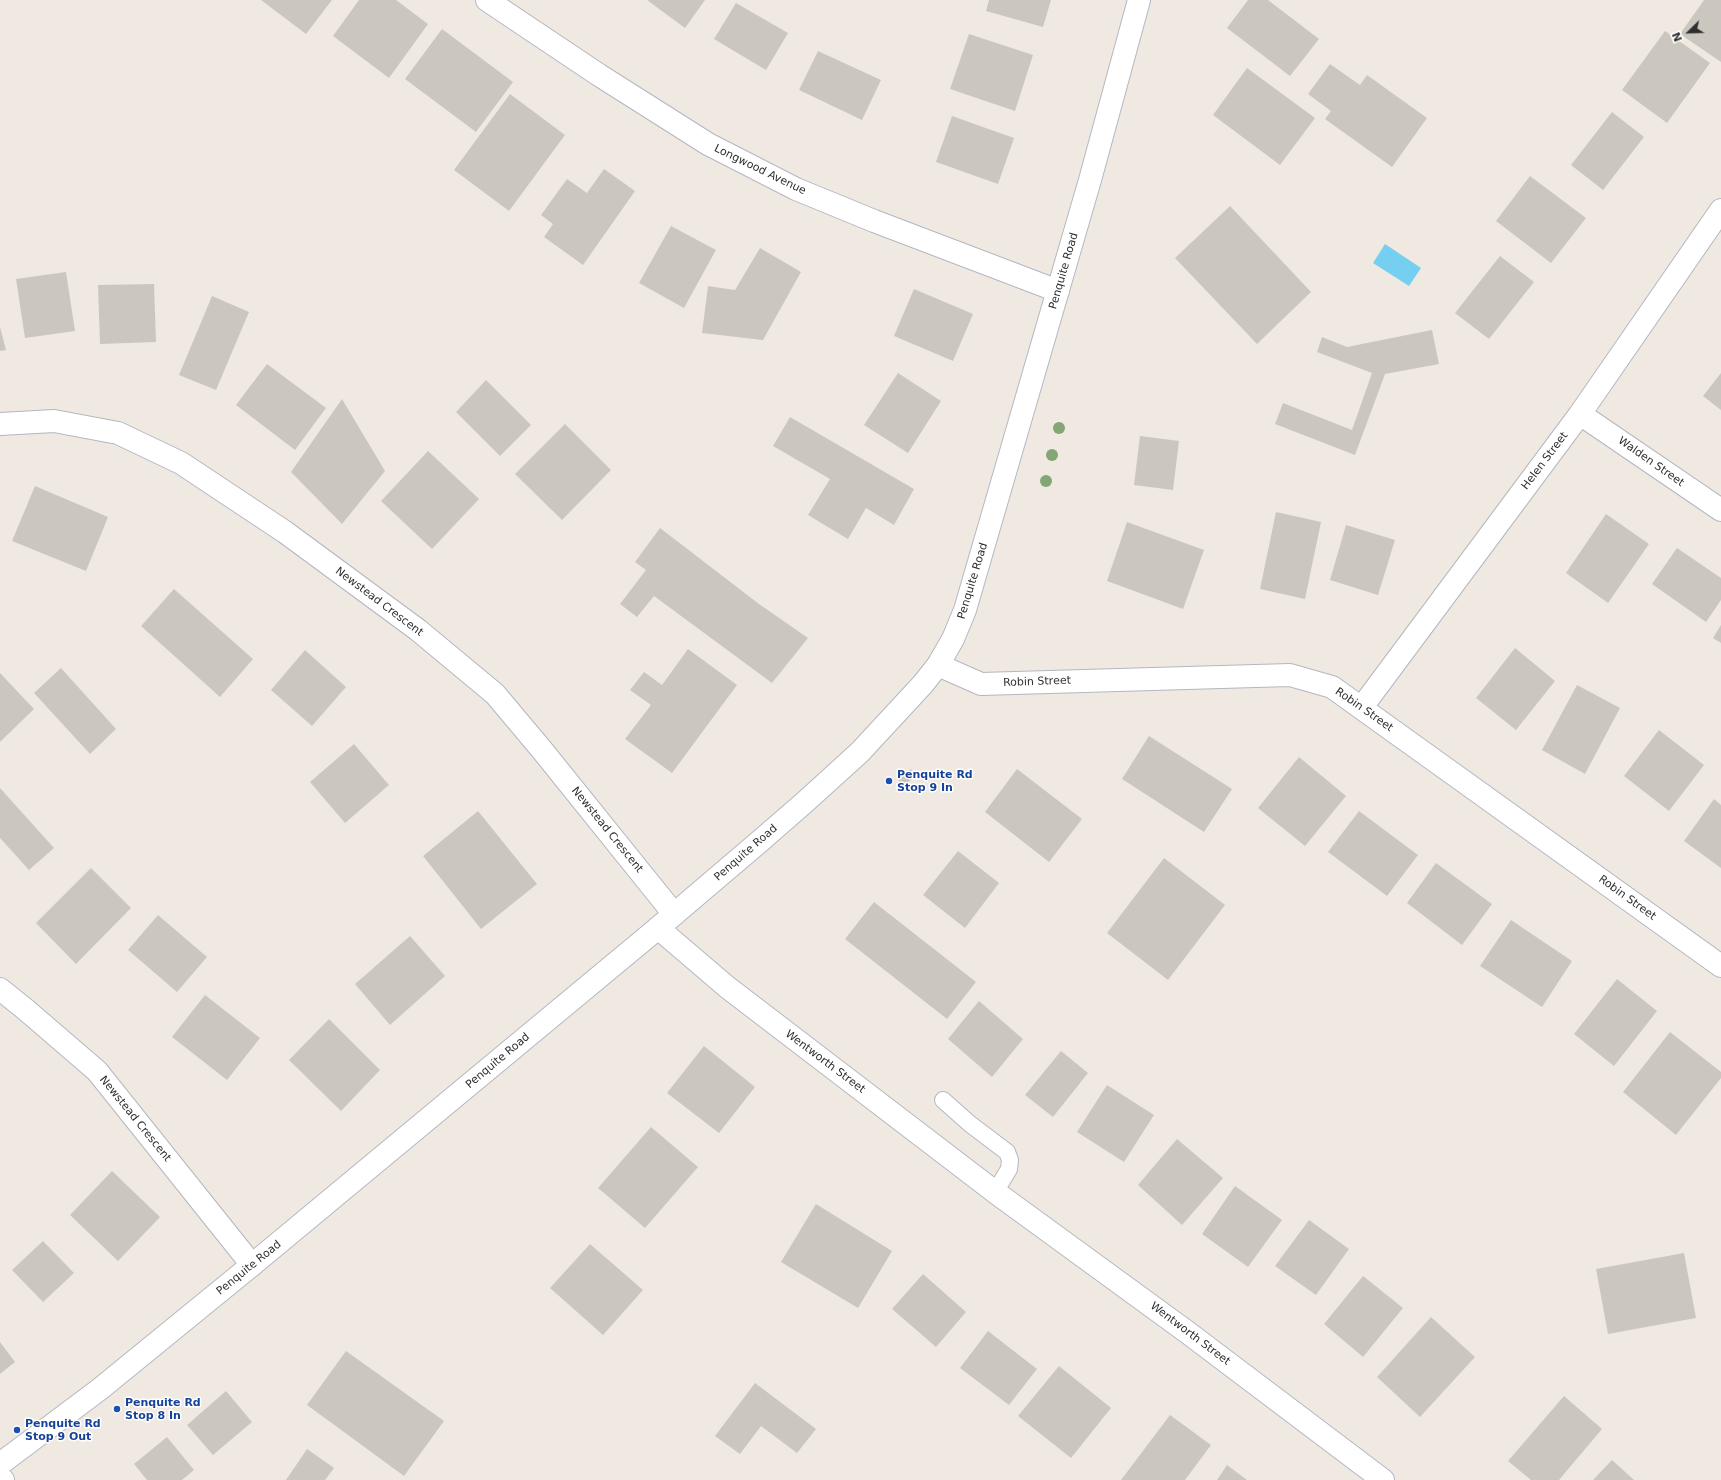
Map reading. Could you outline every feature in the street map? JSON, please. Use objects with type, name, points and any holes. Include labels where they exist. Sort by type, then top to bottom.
[{"type":"street","name":"Longwood Avenue","points":[[487,0],[599,76],[708,144],[796,189],[874,221],[1058,291]]},
{"type":"street","name":"Penquite Road","points":[[0,1464],[100,1389],[252,1265],[658,928],[805,802],[860,752],[923,684],[938,665],[953,639],[966,610],[1058,291],[1139,0]]},
{"type":"street","name":"Helen Street","points":[[1362,707],[1580,414],[1721,210]]},
{"type":"street","name":"Walden Street","points":[[1580,414],[1721,510]]},
{"type":"street","name":"Newstead Crescent","points":[[0,424],[54,421],[118,433],[181,463],[285,532],[418,630],[494,694],[542,750],[674,914]]},
{"type":"street","name":"Robin Street","points":[[938,665],[981,684],[1290,675],[1332,687],[1362,707],[1721,966]]},
{"type":"street","name":"Wentworth Street","points":[[658,928],[727,987],[995,1192],[1181,1328],[1383,1480]]},
{"type":"street","name":"Newstead Crescent","points":[[0,989],[26,1009],[97,1071],[252,1265]]},
{"type":"street","points":[[0,1477],[3,1480]]},
{"type":"lane","points":[[943,1100],[970,1124],[1007,1152],[1010,1160],[1009,1169],[995,1192]]},
{"type":"water","points":[[1385,244],[1421,268],[1409,286],[1373,263]]},
{"type":"building","points":[[261,0],[332,0],[306,34]]},
{"type":"building","points":[[359,0],[396,0],[428,24],[389,78],[333,36]]},
{"type":"building","points":[[647,0],[705,0],[685,28]]},
{"type":"building","points":[[989,0],[1051,0],[1043,27],[986,11]]},
{"type":"building","points":[[1248,0],[1268,0],[1319,39],[1290,76],[1227,28]]},
{"type":"building","points":[[1704,0],[1721,0],[1721,62],[1680,34]]},
{"type":"building","points":[[736,3],[788,33],[766,70],[714,39]]},
{"type":"building","points":[[442,29],[513,82],[476,132],[405,79]]},
{"type":"building","points":[[1665,31],[1710,63],[1667,123],[1622,90]]},
{"type":"building","points":[[969,34],[1033,55],[1015,111],[950,89]]},
{"type":"building","points":[[818,51],[881,80],[862,120],[799,90]]},
{"type":"building","points":[[1330,64],[1360,85],[1367,75],[1427,118],[1392,167],[1325,119],[1331,111],[1308,94]]},
{"type":"building","points":[[1247,68],[1315,118],[1280,165],[1213,115]]},
{"type":"building","points":[[510,94],[565,135],[509,211],[454,170]]},
{"type":"building","points":[[1612,112],[1644,137],[1603,190],[1571,165]]},
{"type":"building","points":[[952,116],[1014,138],[998,184],[936,162]]},
{"type":"building","points":[[604,169],[635,191],[583,265],[544,237],[553,224],[541,215],[567,179],[587,193]]},
{"type":"building","points":[[1530,176],[1586,218],[1551,263],[1496,221]]},
{"type":"building","points":[[1230,206],[1311,292],[1257,344],[1175,258]]},
{"type":"building","points":[[671,226],[716,250],[684,308],[639,283]]},
{"type":"building","points":[[760,248],[801,272],[763,340],[702,333],[708,286],[735,290]]},
{"type":"building","points":[[1500,256],[1534,282],[1489,339],[1455,313]]},
{"type":"building","points":[[66,272],[75,331],[25,338],[16,279]]},
{"type":"building","points":[[154,284],[156,342],[100,344],[98,285]]},
{"type":"building","points":[[914,289],[973,314],[953,361],[894,336]]},
{"type":"building","points":[[212,296],[249,312],[216,390],[179,375]]},
{"type":"building","points":[[0,327],[6,350],[0,351]]},
{"type":"building","points":[[1432,330],[1439,364],[1385,374],[1355,455],[1275,424],[1283,403],[1352,430],[1372,373],[1317,352],[1322,337],[1347,347]]},
{"type":"building","points":[[267,364],[326,408],[295,450],[236,405]]},
{"type":"building","points":[[898,373],[941,401],[908,453],[864,425]]},
{"type":"building","points":[[1721,373],[1721,410],[1703,396]]},
{"type":"building","points":[[486,380],[531,425],[500,456],[456,412]]},
{"type":"building","points":[[342,399],[385,471],[342,524],[291,472]]},
{"type":"building","points":[[790,417],[914,489],[894,525],[866,508],[848,539],[808,515],[830,479],[773,446]]},
{"type":"building","points":[[565,424],[611,470],[562,520],[515,474]]},
{"type":"building","points":[[1140,436],[1179,441],[1173,490],[1134,485]]},
{"type":"building","points":[[428,451],[479,499],[432,549],[381,501]]},
{"type":"building","points":[[35,486],[108,517],[86,571],[12,541]]},
{"type":"building","points":[[1276,512],[1321,522],[1305,599],[1260,589]]},
{"type":"building","points":[[1606,514],[1649,544],[1608,603],[1566,573]]},
{"type":"building","points":[[1127,522],[1204,550],[1183,609],[1107,581]]},
{"type":"building","points":[[1346,525],[1395,540],[1378,595],[1330,580]]},
{"type":"building","points":[[660,528],[759,604],[808,638],[772,683],[654,596],[637,617],[620,604],[646,570],[635,562]]},
{"type":"building","points":[[1677,548],[1721,578],[1721,600],[1706,622],[1652,584]]},
{"type":"building","points":[[174,589],[253,659],[220,697],[141,626]]},
{"type":"building","points":[[1721,625],[1721,643],[1713,638]]},
{"type":"building","points":[[1515,648],[1555,681],[1516,730],[1476,698]]},
{"type":"building","points":[[688,649],[737,685],[672,773],[625,739],[651,705],[630,690],[644,672],[662,685]]},
{"type":"building","points":[[305,650],[346,687],[312,726],[271,690]]},
{"type":"building","points":[[61,668],[116,729],[90,754],[34,693]]},
{"type":"building","points":[[0,673],[34,709],[0,742]]},
{"type":"building","points":[[1577,685],[1620,708],[1585,774],[1542,750]]},
{"type":"building","points":[[1659,730],[1704,765],[1669,811],[1624,776]]},
{"type":"building","points":[[1149,736],[1232,789],[1204,832],[1122,779]]},
{"type":"building","points":[[354,744],[389,785],[345,823],[310,782]]},
{"type":"building","points":[[1299,757],[1346,796],[1305,846],[1258,808]]},
{"type":"building","points":[[911,769],[916,775],[904,786],[898,780]]},
{"type":"building","points":[[1017,769],[1082,819],[1049,862],[985,812]]},
{"type":"building","points":[[0,788],[54,848],[29,870],[0,838]]},
{"type":"building","points":[[1714,799],[1721,805],[1721,868],[1684,841]]},
{"type":"building","points":[[478,811],[537,884],[481,929],[423,856]]},
{"type":"building","points":[[1359,811],[1418,855],[1387,896],[1328,852]]},
{"type":"building","points":[[958,851],[999,883],[965,928],[923,895]]},
{"type":"building","points":[[1164,858],[1225,905],[1168,980],[1107,933]]},
{"type":"building","points":[[1436,863],[1492,904],[1462,945],[1407,903]]},
{"type":"building","points":[[91,868],[131,908],[76,964],[36,923]]},
{"type":"building","points":[[874,902],[976,982],[947,1019],[845,939]]},
{"type":"building","points":[[158,915],[207,957],[177,992],[128,950]]},
{"type":"building","points":[[1511,920],[1572,961],[1542,1007],[1480,966]]},
{"type":"building","points":[[410,936],[445,976],[390,1025],[355,984]]},
{"type":"building","points":[[1617,979],[1657,1011],[1614,1066],[1574,1034]]},
{"type":"building","points":[[205,995],[260,1038],[227,1080],[172,1037]]},
{"type":"building","points":[[979,1001],[1023,1039],[992,1077],[948,1039]]},
{"type":"building","points":[[329,1019],[380,1070],[341,1111],[289,1060]]},
{"type":"building","points":[[1670,1032],[1721,1072],[1721,1078],[1676,1135],[1623,1092]]},
{"type":"building","points":[[704,1046],[755,1087],[719,1133],[667,1093]]},
{"type":"building","points":[[1061,1051],[1088,1073],[1053,1117],[1025,1095]]},
{"type":"building","points":[[1107,1085],[1154,1115],[1124,1162],[1077,1132]]},
{"type":"building","points":[[651,1127],[698,1167],[645,1228],[598,1188]]},
{"type":"building","points":[[1177,1139],[1223,1178],[1182,1225],[1138,1185]]},
{"type":"building","points":[[112,1171],[160,1217],[118,1261],[70,1215]]},
{"type":"building","points":[[1235,1186],[1282,1220],[1248,1267],[1202,1234]]},
{"type":"building","points":[[816,1204],[892,1251],[858,1308],[781,1262]]},
{"type":"building","points":[[1309,1220],[1349,1249],[1316,1295],[1275,1266]]},
{"type":"building","points":[[43,1241],[74,1273],[43,1302],[12,1270]]},
{"type":"building","points":[[590,1244],[643,1290],[603,1335],[550,1288]]},
{"type":"building","points":[[1684,1253],[1696,1318],[1608,1334],[1596,1269]]},
{"type":"building","points":[[923,1274],[966,1312],[936,1347],[892,1309]]},
{"type":"building","points":[[1363,1276],[1403,1308],[1363,1357],[1324,1324]]},
{"type":"building","points":[[1431,1317],[1475,1357],[1420,1417],[1377,1377]]},
{"type":"building","points":[[988,1331],[1037,1369],[1009,1405],[960,1368]]},
{"type":"building","points":[[0,1342],[15,1362],[0,1374]]},
{"type":"building","points":[[346,1351],[444,1421],[404,1476],[307,1405]]},
{"type":"building","points":[[1059,1366],[1111,1408],[1071,1458],[1018,1416]]},
{"type":"building","points":[[755,1383],[816,1429],[797,1453],[761,1426],[740,1454],[715,1436]]},
{"type":"building","points":[[226,1391],[252,1422],[213,1455],[187,1425]]},
{"type":"building","points":[[1564,1396],[1602,1429],[1559,1480],[1531,1480],[1508,1461]]},
{"type":"building","points":[[1170,1415],[1211,1445],[1185,1480],[1121,1480]]},
{"type":"building","points":[[167,1437],[194,1470],[182,1480],[147,1480],[134,1464]]},
{"type":"building","points":[[307,1449],[334,1468],[325,1480],[286,1480]]},
{"type":"building","points":[[1612,1460],[1634,1480],[1593,1480]]},
{"type":"building","points":[[1227,1465],[1247,1480],[1217,1480]]},
{"type":"place","name":"Penquite Rd Stop 9 In","points":[[889,781]]},
{"type":"place","name":"Penquite Rd Stop 8 In","points":[[117,1409]]},
{"type":"place","name":"Penquite Rd Stop 9 Out","points":[[17,1430]]}]
